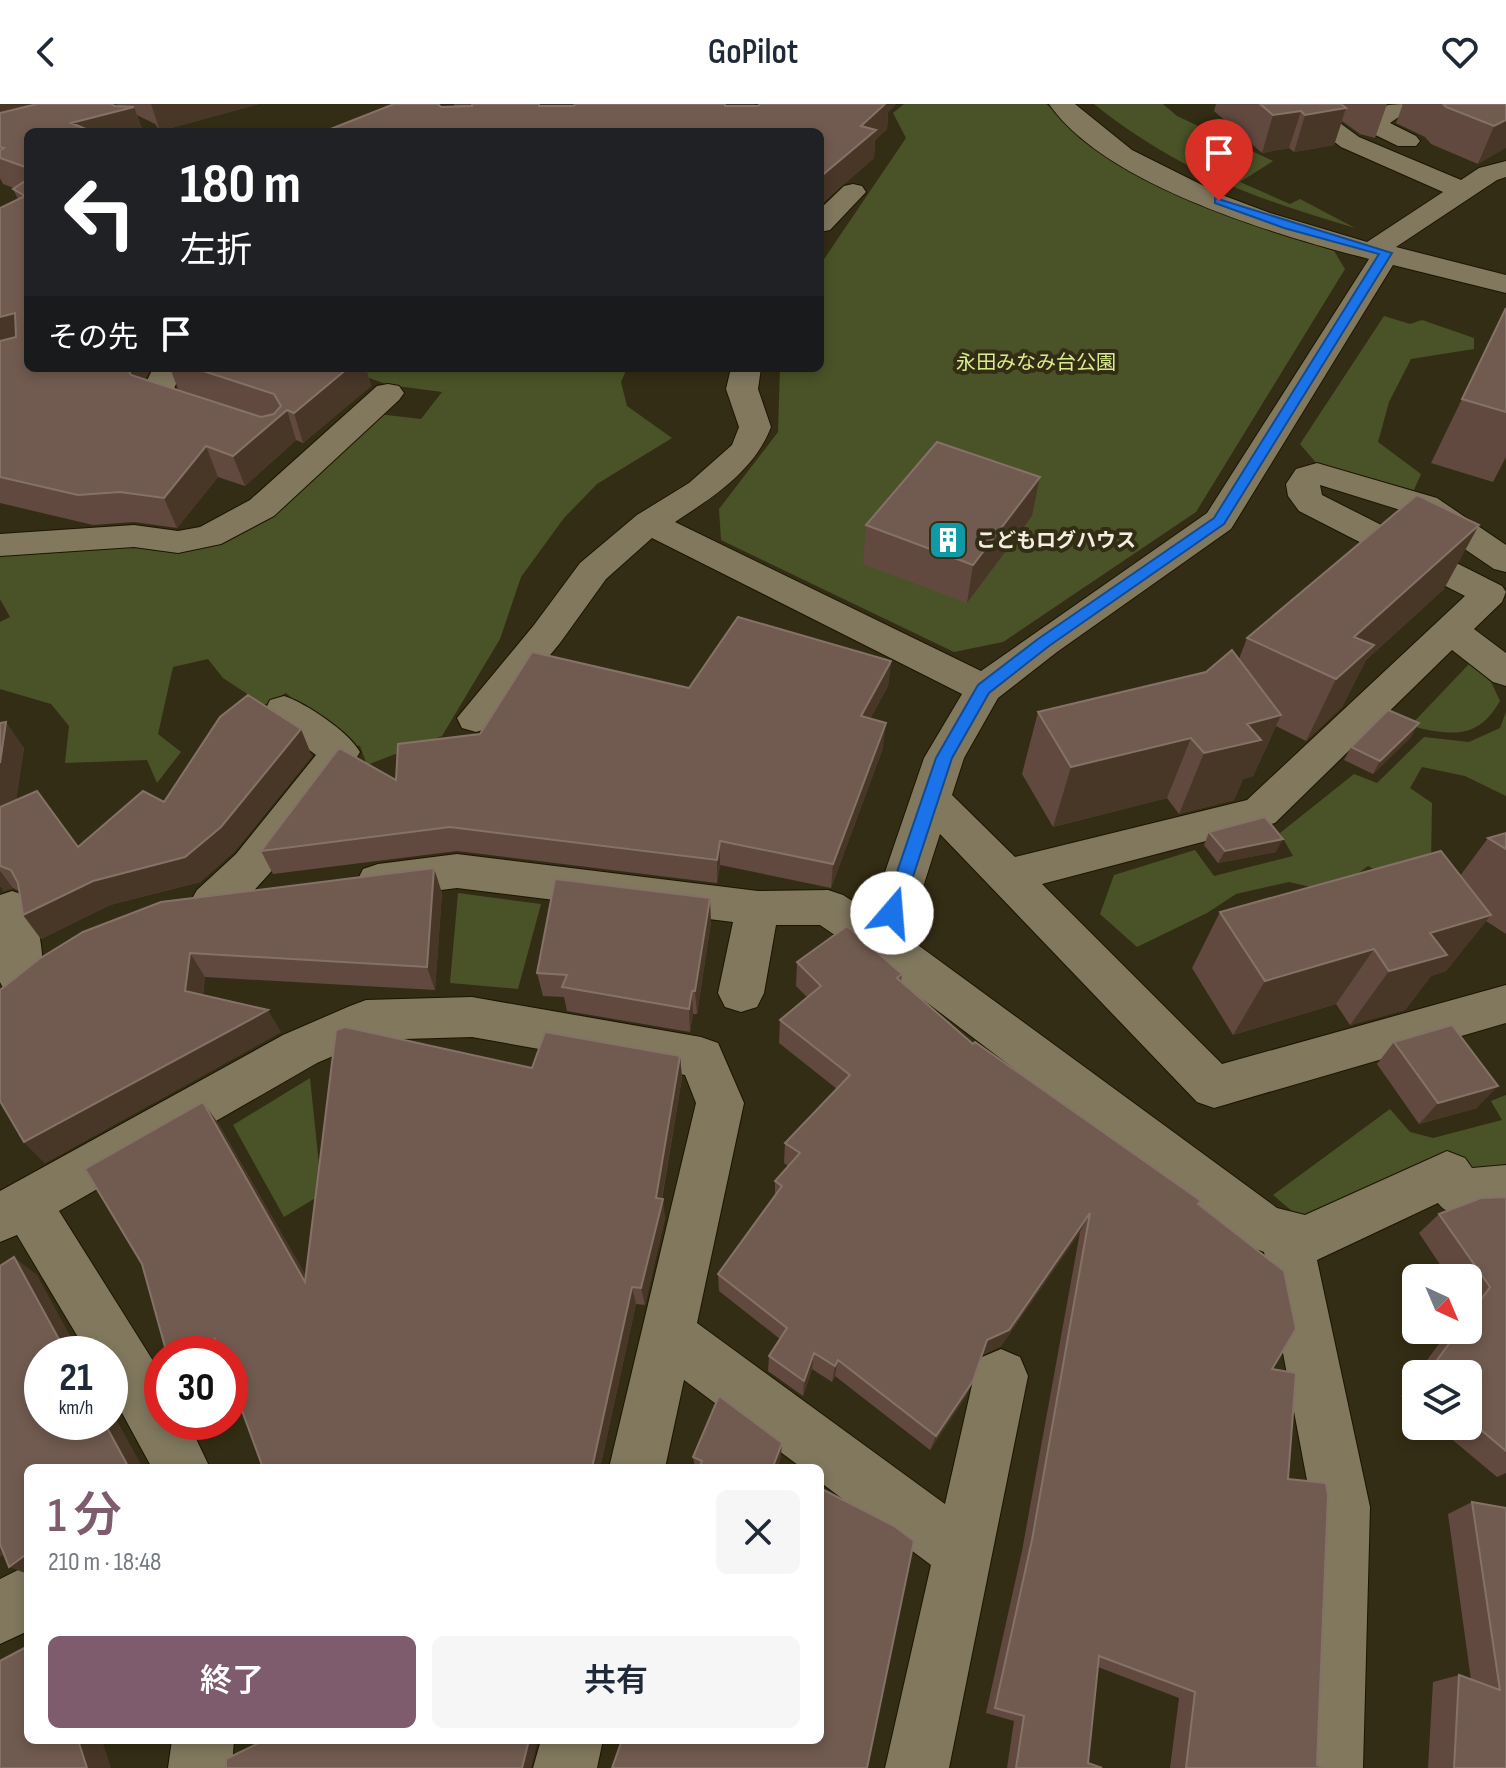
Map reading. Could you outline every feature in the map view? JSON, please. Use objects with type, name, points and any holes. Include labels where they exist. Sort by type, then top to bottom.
[{"type":"street","points":[[1061,104],[1123,155],[1172,181],[1265,218],[1506,284]]},
{"type":"street","points":[[1298,104],[1350,142],[1485,178]]},
{"type":"street","points":[[1397,110],[1370,123],[1485,178]]},
{"type":"street","points":[[883,944],[944,758],[984,689],[1044,643],[1219,521],[1380,251],[1485,178]]},
{"type":"street","points":[[824,220],[853,192]]},
{"type":"street","points":[[166,372],[156,395],[228,420]]},
{"type":"street","points":[[476,718],[547,634],[593,571],[649,523],[701,490],[746,449],[755,427],[742,389],[745,372]]},
{"type":"street","points":[[0,545],[134,536],[178,542],[209,536],[262,508],[388,393]]},
{"type":"street","points":[[1006,876],[1260,812],[1489,594],[1308,499],[1303,484],[1308,476],[1317,473],[1425,506],[1506,561]]},
{"type":"street","points":[[649,523],[984,689]]},
{"type":"street","points":[[1451,630],[1506,673]]},
{"type":"street","points":[[273,894],[194,904],[251,866],[340,752],[284,710]]},
{"type":"street","points":[[931,799],[1214,1087],[1506,1004]]},
{"type":"street","points":[[335,886],[457,871],[746,906],[828,907],[1236,1197],[1264,1228],[1307,1240],[1447,1174],[1460,1192],[1506,1188]]},
{"type":"street","points":[[741,993],[746,906]]},
{"type":"street","points":[[12,908],[25,979]]},
{"type":"street","points":[[180,1464],[153,1411],[13,1210],[300,1049],[366,1020],[472,1017],[716,1049],[720,1103],[638,1464]]},
{"type":"street","points":[[1286,1235],[1341,1507],[1331,1768]]},
{"type":"street","points":[[667,1334],[963,1553]]},
{"type":"street","points":[[917,1768],[1001,1376]]},
{"type":"street","points":[[0,1614],[24,1598]]},
{"type":"street","points":[[200,1768],[203,1744]]},
{"type":"street","points":[[565,1768],[571,1744]]},
{"type":"green space","name":"永田みなみ台公園","points":[[904,104],[1046,104],[1120,166],[1235,217],[1334,251],[1345,269],[1196,512],[1003,642],[954,652],[721,540],[719,509],[778,432],[780,372],[824,372],[824,259],[906,138],[893,113]]},
{"type":"green space","points":[[1094,104],[1163,104],[1177,116],[1273,161],[1240,182],[1290,204],[1300,199],[1355,228],[1218,180],[1156,147]]},
{"type":"green space","points":[[1384,316],[1410,324],[1422,320],[1474,338],[1474,349],[1411,359],[1389,402],[1378,442],[1421,474],[1414,490],[1318,465],[1300,444]]},
{"type":"green space","points":[[352,372],[625,372],[621,382],[627,406],[672,438],[597,484],[564,518],[521,577],[500,639],[442,736],[367,765],[360,746],[345,745],[286,693],[264,705],[223,678],[208,659],[173,667],[158,734],[181,752],[157,783],[147,760],[65,763],[69,726],[51,704],[0,689],[0,622],[10,617],[0,599],[0,555],[17,548],[208,546],[378,414],[421,419],[442,392],[389,385]]},
{"type":"green space","points":[[1469,664],[1491,682],[1500,701],[1491,714],[1482,723],[1462,732],[1438,732],[1410,726]]},
{"type":"green space","points":[[1506,712],[1506,796],[1465,776],[1422,767],[1410,788],[1432,803],[1431,863],[1410,888],[1368,866],[1333,892],[1289,882],[1236,894],[1207,913],[1137,947],[1100,914],[1114,875],[1195,850],[1214,876],[1293,856],[1280,833],[1354,774],[1377,783],[1424,737],[1469,742],[1500,728]]},
{"type":"green space","points":[[458,893],[541,904],[518,989],[450,983]]},
{"type":"green space","points":[[310,1078],[322,1194],[284,1217],[233,1125]]},
{"type":"green space","points":[[1506,1095],[1506,1190],[1306,1223],[1273,1195],[1390,1109],[1410,1132],[1433,1138],[1502,1120],[1491,1101]]},
{"type":"building","points":[[37,104],[134,107],[71,123],[83,128],[24,128],[24,167],[0,158],[0,150],[4,148],[0,147],[0,113]]},
{"type":"building","points":[[394,104],[438,104],[441,107],[472,104],[885,104],[861,126],[876,130],[824,174],[824,128],[333,128]]},
{"type":"building","points":[[1260,104],[1341,104],[1346,108],[1305,115],[1301,111],[1273,115]]},
{"type":"building","points":[[1443,104],[1506,104],[1506,120],[1494,126]]},
{"type":"building","points":[[24,182],[24,195],[13,189]]},
{"type":"building","points":[[24,196],[24,372],[129,372],[261,417],[274,414],[281,406],[274,394],[206,372],[343,372],[294,413],[287,410],[233,456],[206,446],[164,498],[120,492],[78,495],[0,477],[0,341],[16,337],[15,313],[0,317],[0,208]]},
{"type":"building","points":[[1506,308],[1506,412],[1462,399]]},
{"type":"building","points":[[937,442],[1040,477],[973,565],[866,525]]},
{"type":"building","points":[[1417,495],[1479,525],[1354,637],[1374,645],[1336,679],[1247,638]]},
{"type":"building","points":[[738,617],[891,661],[861,716],[886,723],[833,864],[720,841],[717,860],[450,827],[261,851],[339,748],[396,780],[398,744],[480,734],[532,652],[689,688]]},
{"type":"building","points":[[1232,650],[1281,715],[1247,724],[1261,740],[1204,753],[1191,738],[1071,767],[1038,712],[1206,672]]},
{"type":"building","points":[[248,695],[301,729],[221,827],[185,857],[93,881],[23,915],[18,883],[11,870],[0,866],[0,807],[37,791],[78,847],[143,791],[164,802],[220,717]]},
{"type":"building","points":[[1388,710],[1419,723],[1380,761],[1351,747]]},
{"type":"building","points":[[6,722],[0,763],[0,723]]},
{"type":"building","points":[[1265,817],[1283,839],[1225,851],[1209,832]]},
{"type":"building","points":[[1506,833],[1506,849],[1488,838]]},
{"type":"building","points":[[1441,851],[1491,915],[1430,933],[1447,955],[1389,971],[1374,949],[1265,981],[1220,912]]},
{"type":"building","points":[[434,868],[427,967],[190,953],[185,991],[268,1010],[24,1142],[0,1101],[0,990],[39,959],[83,932],[161,902]]},
{"type":"building","points":[[555,879],[710,898],[695,991],[692,991],[689,1009],[562,987],[567,975],[537,973]]},
{"type":"building","points":[[847,926],[902,974],[897,978],[973,1044],[975,1042],[1201,1201],[1198,1204],[1284,1271],[1296,1329],[1272,1369],[1296,1373],[1288,1479],[1326,1483],[1328,1495],[1317,1765],[1323,1768],[1186,1768],[1195,1692],[1099,1656],[1088,1763],[1102,1768],[1016,1768],[1024,1716],[995,1708],[1032,1540],[1090,1213],[1009,1330],[987,1340],[973,1381],[936,1436],[838,1360],[835,1366],[814,1353],[804,1381],[769,1356],[787,1328],[718,1274],[782,1186],[775,1181],[800,1153],[785,1143],[850,1075],[780,1020],[821,986],[797,962]]},
{"type":"building","points":[[1452,1025],[1498,1086],[1438,1103],[1394,1042]]},
{"type":"building","points":[[345,1027],[532,1068],[545,1032],[680,1056],[656,1198],[663,1199],[641,1288],[632,1287],[593,1464],[262,1464],[248,1427],[248,1336],[162,1336],[142,1264],[85,1169],[203,1102],[305,1282],[336,1030]]},
{"type":"building","points":[[1506,1197],[1506,1451],[1482,1431],[1482,1360],[1437,1360],[1449,1344],[1482,1344],[1482,1298],[1490,1287],[1482,1276],[1482,1264],[1474,1264],[1439,1214],[1481,1198]]},
{"type":"building","points":[[14,1257],[57,1336],[24,1336],[24,1440],[114,1440],[127,1464],[24,1464],[24,1556],[9,1567],[0,1544],[0,1266]]},
{"type":"building","points":[[719,1396],[782,1443],[774,1464],[701,1464],[702,1461],[693,1457]]},
{"type":"building","points":[[824,1490],[894,1526],[914,1541],[867,1768],[612,1768],[621,1744],[824,1744]]},
{"type":"building","points":[[1472,1502],[1506,1508],[1506,1768],[1454,1768],[1459,1675],[1500,1690]]},
{"type":"building","points":[[24,1648],[24,1744],[79,1744],[87,1768],[0,1768],[0,1661]]},
{"type":"building","points":[[257,1744],[528,1744],[522,1768],[226,1768],[226,1759]]},
{"type":"place","name":"こどもログハウス","points":[[948,540]]},
{"type":"route","points":[[892,913],[944,758],[984,689],[1044,643],[1219,521],[1386,253],[1288,226],[1219,201]]}]
